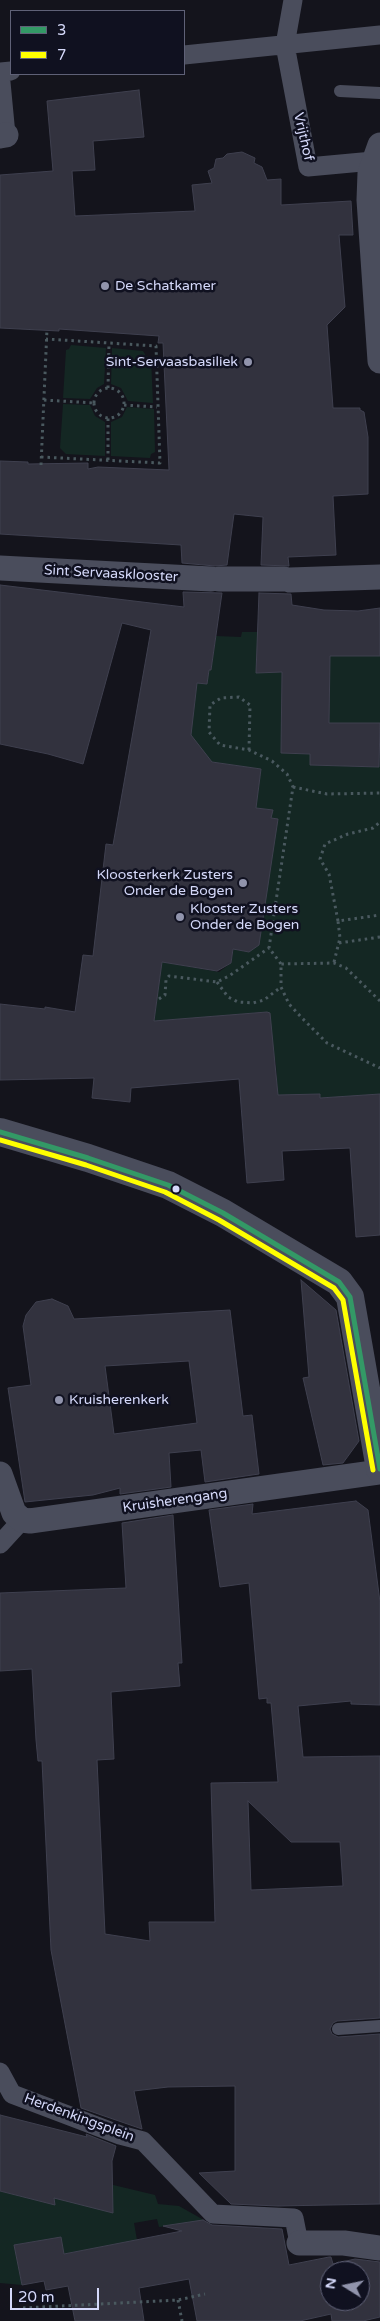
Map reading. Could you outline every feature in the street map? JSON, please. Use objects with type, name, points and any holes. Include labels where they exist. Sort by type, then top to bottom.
[{"type":"street","name":"Vrijthof","points":[[293,0],[285,45],[308,167],[377,153]]},
{"type":"street","points":[[185,54],[380,35]]},
{"type":"street","points":[[3,136],[0,72],[10,71]]},
{"type":"street","points":[[377,153],[370,173],[370,200],[380,361]]},
{"type":"street","name":"Sint Servaasklooster","points":[[6,568],[215,579],[287,580],[380,577]]},
{"type":"street","points":[[0,1132],[168,1185],[223,1214],[339,1282],[350,1297],[380,1471]]},
{"type":"street","name":"Kruisherengang","points":[[22,1520],[30,1521],[380,1471]]},
{"type":"street","points":[[0,1474],[14,1513],[22,1520],[0,1544]]},
{"type":"street","name":"Herdenkingsplein","points":[[0,2072],[12,2094],[120,2135],[143,2140],[213,2214],[294,2218],[299,2243]]},
{"type":"street","points":[[299,2243],[344,2243],[380,2248]]},
{"type":"lane","points":[[340,91],[380,93]]},
{"type":"lane","points":[[338,2029],[380,2026]]},
{"type":"path","points":[[41,465],[47,329]]},
{"type":"path","points":[[41,457],[160,463],[156,346],[46,339]]},
{"type":"path","points":[[108,388],[109,343]]},
{"type":"path","points":[[108,388],[114,389],[122,395],[124,405],[119,414],[108,418],[100,416],[94,403],[97,394],[108,388]]},
{"type":"path","points":[[44,400],[94,403]]},
{"type":"path","points":[[124,405],[157,407]]},
{"type":"path","points":[[108,418],[108,460]]},
{"type":"path","points":[[249,750],[250,705],[239,698],[221,698],[210,704],[209,732],[220,745],[249,750],[272,761],[287,774],[293,787],[269,948],[281,964],[281,986],[289,1004],[327,1043],[380,1068]]},
{"type":"path","points":[[293,787],[327,794],[380,793]]},
{"type":"path","points":[[334,963],[340,938],[329,874],[320,860],[325,844],[348,834],[373,828],[380,822]]},
{"type":"path","points":[[338,921],[380,915]]},
{"type":"path","points":[[339,943],[380,937]]},
{"type":"path","points":[[159,998],[165,995],[166,980],[169,976],[217,982],[229,976],[269,948]]},
{"type":"path","points":[[281,964],[334,963],[346,968],[380,1001]]},
{"type":"path","points":[[217,982],[228,997],[238,1002],[253,1003],[264,1000],[281,986]]},
{"type":"path","points":[[23,2308],[178,2300],[205,2294]]},
{"type":"path","points":[[178,2300],[182,2321]]},
{"type":"green space","points":[[71,345],[106,348],[104,384],[97,388],[90,399],[63,398],[66,350]]},
{"type":"green space","points":[[112,348],[143,351],[146,356],[151,358],[153,403],[128,401],[121,388],[111,384]]},
{"type":"green space","points":[[63,404],[90,405],[95,416],[105,422],[105,456],[66,454],[60,448]]},
{"type":"green space","points":[[127,407],[154,409],[155,452],[151,454],[150,458],[111,456],[111,422],[122,417]]},
{"type":"green space","points":[[242,632],[258,632],[256,670],[258,673],[282,672],[281,722],[285,724],[285,753],[310,754],[311,765],[379,767],[380,745],[380,1095],[320,1098],[320,1094],[310,1094],[278,1101],[276,1065],[266,1012],[154,1021],[162,962],[219,972],[231,963],[234,947],[236,950],[249,952],[278,819],[271,818],[272,810],[256,808],[261,769],[203,761],[189,745],[197,683],[207,684],[216,636],[241,637]]},
{"type":"green space","points":[[380,653],[380,723],[329,723],[330,656],[363,656]]},
{"type":"green space","points":[[105,2183],[155,2195],[158,2204],[179,2206],[202,2219],[204,2226],[182,2232],[180,2224],[159,2227],[157,2219],[134,2223],[137,2240],[64,2254],[40,2249],[38,2241],[15,2245],[22,2285],[0,2283],[0,2191],[53,2204],[54,2198]]},
{"type":"building","name":"Sint-Servaasbasiliek","points":[[139,90],[144,137],[93,141],[95,170],[72,171],[75,216],[195,211],[192,185],[212,183],[208,171],[214,168],[216,159],[223,158],[227,154],[242,152],[255,158],[254,163],[262,167],[267,180],[281,179],[281,205],[351,201],[353,235],[339,235],[345,307],[327,325],[333,408],[360,408],[364,412],[368,437],[368,494],[333,496],[336,555],[288,557],[289,566],[261,565],[263,517],[234,514],[227,565],[215,566],[182,563],[181,545],[0,534],[0,461],[28,462],[28,464],[88,463],[88,469],[98,467],[169,470],[163,343],[158,343],[159,336],[59,329],[59,331],[0,328],[0,175],[53,171],[47,101]]},
{"type":"building","name":"Klooster Zusters Onder de Bogen","points":[[0,585],[184,607],[183,592],[222,593],[211,670],[209,670],[207,684],[197,683],[191,735],[212,762],[261,769],[256,808],[273,810],[271,818],[278,819],[259,945],[249,952],[233,949],[231,963],[217,971],[162,962],[154,1021],[267,1012],[270,1013],[278,1095],[320,1094],[320,1098],[380,1094],[380,1235],[356,1237],[350,1148],[282,1151],[284,1180],[247,1183],[239,1079],[131,1088],[130,1102],[92,1098],[94,1078],[0,1080],[0,1004],[45,1009],[45,1007],[75,1012],[83,955],[93,956],[106,844],[113,845],[151,630],[122,623],[83,764],[48,754],[0,744]]},
{"type":"building","points":[[259,593],[291,594],[292,605],[324,610],[358,611],[380,608],[380,656],[330,656],[329,723],[380,723],[379,767],[310,765],[310,754],[281,753],[282,672],[256,673]]},
{"type":"building","points":[[301,1280],[336,1310],[359,1441],[343,1463],[323,1465],[303,1378],[309,1377]]},
{"type":"building","name":"Kruisherenkerk","points":[[52,1299],[68,1306],[74,1319],[230,1310],[243,1416],[252,1415],[259,1474],[205,1482],[201,1450],[169,1453],[171,1487],[120,1494],[120,1488],[93,1495],[25,1502],[8,1388],[31,1385],[23,1326],[26,1315],[36,1302]],"holes":[[[189,1361],[197,1423],[114,1434],[105,1366]]]},
{"type":"building","points":[[356,1501],[368,1510],[380,1602],[380,1705],[351,1704],[351,1701],[298,1706],[303,1757],[380,1756],[380,2018],[337,2021],[333,2023],[330,2029],[332,2034],[338,2037],[380,2034],[380,2204],[278,2206],[231,2204],[199,2173],[235,2171],[235,2086],[168,2087],[134,2091],[142,2129],[81,2108],[51,1950],[42,1761],[38,1761],[32,1669],[0,1671],[0,1593],[126,1588],[122,1523],[173,1515],[182,1663],[178,1663],[180,1686],[111,1692],[114,1759],[97,1760],[105,1934],[150,1941],[149,1922],[215,1922],[211,1783],[278,1782],[271,1703],[267,1703],[267,1698],[259,1699],[249,1583],[220,1587],[209,1510],[253,1504],[252,1514]],"holes":[[[248,1801],[291,1842],[340,1842],[343,1886],[251,1890]]]},
{"type":"building","points":[[0,2115],[87,2137],[86,2134],[116,2146],[112,2161],[113,2213],[54,2198],[55,2205],[0,2191]]},
{"type":"building","points":[[203,2220],[212,2225],[282,2229],[289,2265],[331,2257],[332,2261],[320,2261],[320,2311],[370,2311],[370,2261],[346,2261],[355,2259],[380,2262],[380,2317],[363,2321],[332,2321],[331,2314],[300,2321],[197,2321],[189,2279],[139,2288],[144,2321],[75,2321],[68,2286],[46,2290],[44,2281],[22,2285],[14,2245],[61,2237],[64,2254],[182,2231],[163,2226]]},
{"type":"transit line","name":"3","points":[[0,1132],[88,1158],[168,1185],[223,1213],[339,1282],[350,1297],[380,1469]]},
{"type":"transit line","name":"7","points":[[0,1140],[86,1165],[165,1192],[219,1220],[334,1288],[343,1300],[373,1470]]},
{"type":"place","name":"De Schatkamer","points":[[105,286]]},
{"type":"place","name":"Sint-Servaasbasiliek","points":[[248,362]]},
{"type":"place","name":"Kloosterkerk Zusters Onder de Bogen","points":[[243,883]]},
{"type":"place","name":"Klooster Zusters Onder de Bogen","points":[[180,917]]},
{"type":"place","name":"Kruisherenkerk","points":[[59,1400]]}]
